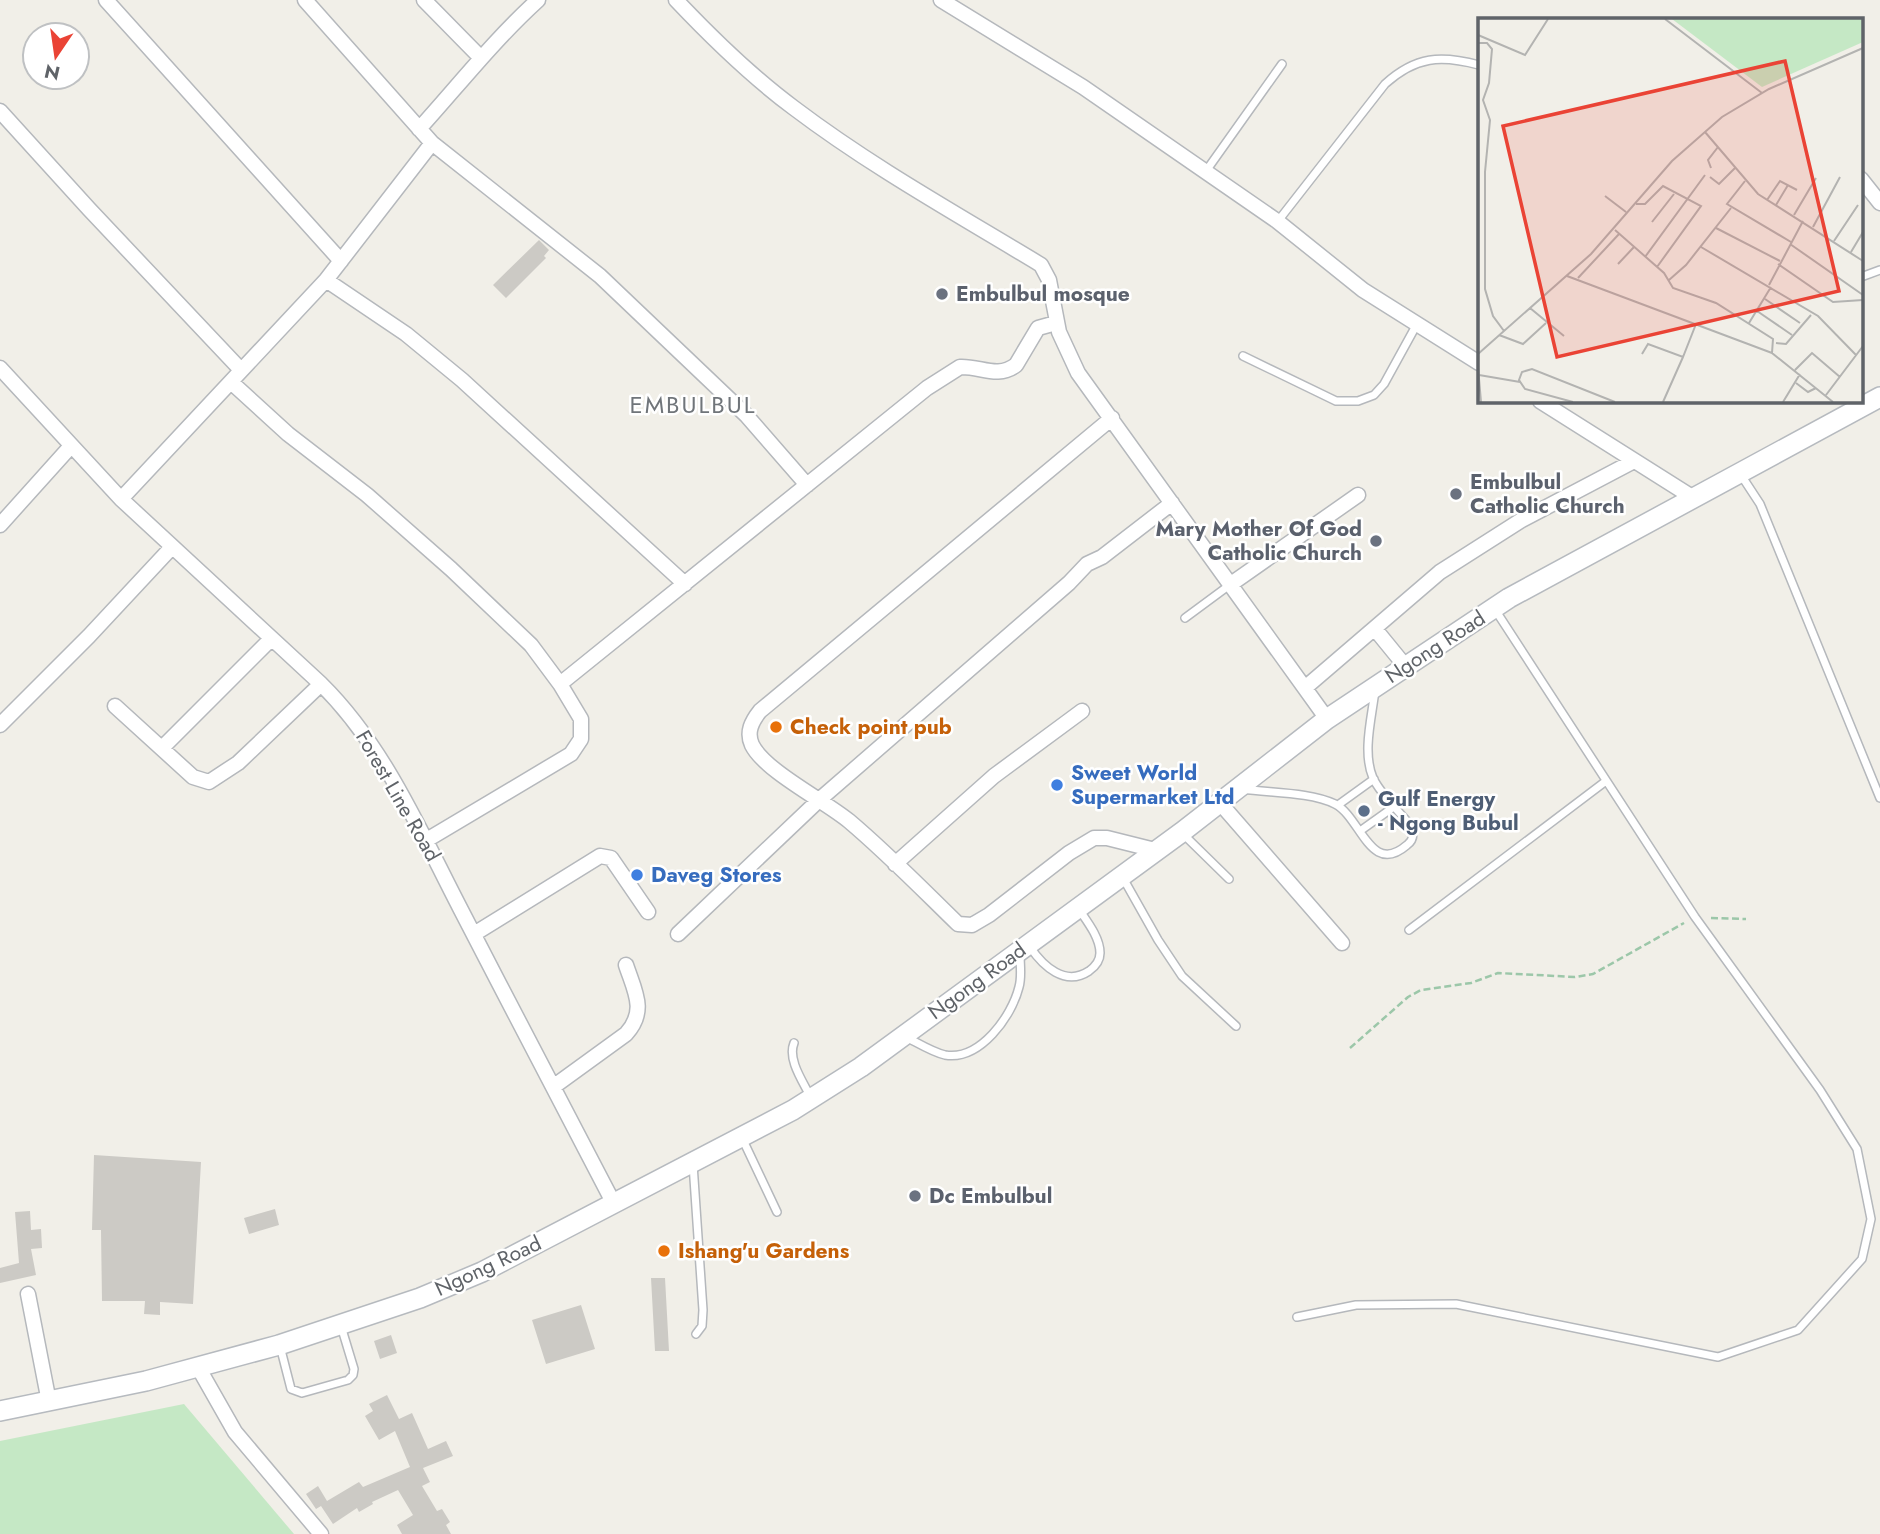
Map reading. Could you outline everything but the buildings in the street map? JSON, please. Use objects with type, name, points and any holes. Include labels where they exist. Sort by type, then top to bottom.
[{"type":"main road","name":"Ngong Road","points":[[0,1411],[198,1367],[341,1326],[420,1298],[482,1272],[742,1137],[812,1099],[861,1067],[1077,906],[1182,832],[1327,719],[1494,608],[1739,471],[1880,397]]},
{"type":"street","points":[[106,0],[341,261]]},
{"type":"street","points":[[305,0],[432,143],[600,276],[746,415],[807,485]]},
{"type":"street","points":[[424,0],[480,57]]},
{"type":"street","points":[[419,129],[470,73],[480,57],[538,0]]},
{"type":"street","points":[[676,0],[792,107],[867,160],[1041,265],[1049,280],[1062,342],[1078,373],[1327,719]]},
{"type":"street","points":[[946,1],[1083,87],[1277,221],[1363,290],[1478,362]]},
{"type":"street","points":[[0,111],[242,370]]},
{"type":"street","points":[[121,499],[326,280],[432,143]]},
{"type":"street","points":[[1862,180],[1880,203]]},
{"type":"street","points":[[326,280],[406,334],[448,368],[685,584]]},
{"type":"street","points":[[559,684],[927,388],[960,367],[992,373],[1011,369],[1018,363],[1038,327],[1056,323]]},
{"type":"street","name":"Forest Line Road","points":[[0,368],[121,499],[321,684],[367,736],[425,841],[614,1204]]},
{"type":"street","points":[[231,382],[288,434],[367,495],[531,645],[581,719],[582,734],[576,749],[566,758],[425,841]]},
{"type":"street","points":[[1542,402],[1692,497]]},
{"type":"street","points":[[1112,418],[760,711],[751,725],[750,739],[753,748],[785,777],[848,820],[958,924],[972,925],[989,915],[1069,853],[1094,838],[1107,838],[1156,850]]},
{"type":"street","points":[[0,525],[71,446]]},
{"type":"street","points":[[1306,687],[1440,572],[1484,542],[1634,461]]},
{"type":"street","points":[[1231,583],[1358,495]]},
{"type":"street","points":[[678,934],[819,800],[1069,583],[1087,564],[1172,503]]},
{"type":"street","points":[[0,725],[89,636],[172,547]]},
{"type":"street","points":[[1375,629],[1406,667]]},
{"type":"street","points":[[162,748],[271,639]]},
{"type":"street","points":[[116,706],[193,777],[204,782],[214,781],[238,763],[321,684]]},
{"type":"street","points":[[895,864],[994,776],[1082,711]]},
{"type":"street","points":[[1220,803],[1342,943]]},
{"type":"street","points":[[474,934],[600,856],[611,858],[648,912]]},
{"type":"street","points":[[553,1087],[636,1024],[639,1013],[626,965]]},
{"type":"street","points":[[28,1294],[49,1402]]},
{"type":"street","points":[[198,1367],[235,1432],[321,1534]]},
{"type":"lane","points":[[1277,221],[1385,84],[1398,73],[1411,65],[1430,59],[1454,58],[1478,65]]},
{"type":"lane","points":[[1205,172],[1282,64]]},
{"type":"lane","points":[[1862,277],[1880,270]]},
{"type":"lane","points":[[1243,356],[1336,401],[1357,401],[1374,395],[1384,384],[1417,324]]},
{"type":"lane","points":[[1739,471],[1760,503],[1880,798]]},
{"type":"lane","points":[[1185,618],[1231,583]]},
{"type":"lane","points":[[1297,1317],[1356,1305],[1456,1304],[1718,1357],[1798,1330],[1862,1259],[1871,1219],[1857,1149],[1820,1090],[1695,917],[1494,608]]},
{"type":"lane","points":[[1239,789],[1316,798],[1338,805],[1384,856],[1392,856],[1410,843],[1414,834],[1411,826],[1374,779],[1368,746],[1376,686]]},
{"type":"lane","points":[[1338,805],[1374,779]]},
{"type":"lane","points":[[1409,930],[1606,780]]},
{"type":"lane","points":[[1360,831],[1395,806]]},
{"type":"lane","points":[[1182,832],[1229,879]]},
{"type":"lane","points":[[1122,874],[1158,940],[1182,976],[1236,1026]]},
{"type":"lane","points":[[1023,946],[1056,974],[1071,977],[1084,974],[1095,967],[1100,957],[1100,949],[1077,906]]},
{"type":"lane","points":[[902,1035],[947,1055],[978,1046],[1003,1024],[1013,1007],[1020,984],[1023,946]]},
{"type":"lane","points":[[794,1043],[791,1050],[794,1060],[812,1099]]},
{"type":"lane","points":[[742,1137],[777,1212]]},
{"type":"lane","points":[[692,1163],[703,1310],[702,1326],[696,1334]]},
{"type":"lane","points":[[279,1345],[293,1391],[302,1393],[348,1380],[353,1376],[354,1369],[341,1326]]},
{"type":"path","points":[[1350,1048],[1408,997],[1421,990],[1471,983],[1498,973],[1575,976],[1593,974],[1695,917],[1746,919]]},
{"type":"green space","points":[[184,1404],[294,1534],[0,1534],[0,1441]]},
{"type":"place","name":"Embulbul mosque","points":[[942,294]]},
{"type":"place","name":"Embulbul Catholic Church","points":[[1456,494]]},
{"type":"place","name":"Mary Mother Of God Catholic Church","points":[[1376,541]]},
{"type":"place","name":"Check point pub","points":[[776,727]]},
{"type":"place","name":"Sweet World Supermarket Ltd","points":[[1057,785]]},
{"type":"place","name":"Gulf Energy - Ngong Bubul","points":[[1364,811]]},
{"type":"place","name":"Daveg Stores","points":[[637,875]]},
{"type":"place","name":"Dc Embulbul","points":[[915,1196]]},
{"type":"place","name":"Ishang'u Gardens","points":[[664,1251]]},
{"type":"district","name":"EMBULBUL","points":[[693,405]]}]
